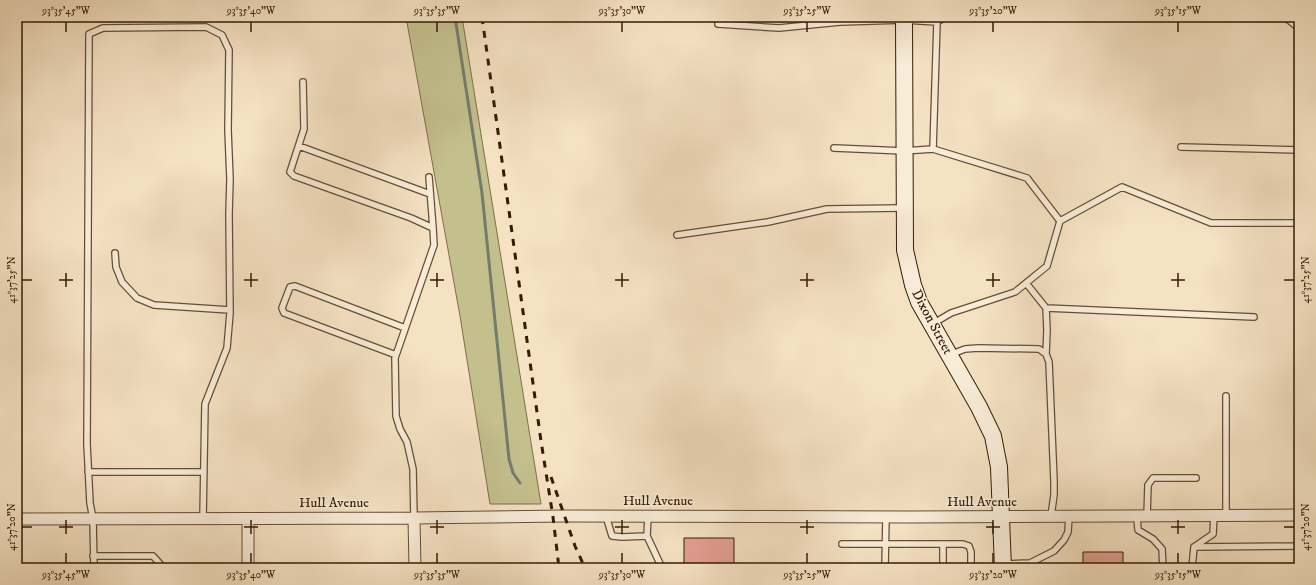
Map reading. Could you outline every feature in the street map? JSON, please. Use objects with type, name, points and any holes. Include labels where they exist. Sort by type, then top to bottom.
[{"type":"street","name":"Dixon Street","points":[[904,18],[905,250],[912,286],[919,302],[979,407],[993,436],[999,467],[1003,566]]},
{"type":"street","name":"Hull Avenue","points":[[17,519],[1299,515]]},
{"type":"street","points":[[414,518],[415,568]]},
{"type":"street","points":[[248,519],[248,568]]},
{"type":"lane","points":[[718,24],[779,28],[904,18],[936,22],[945,17]]},
{"type":"lane","points":[[1285,17],[1299,28]]},
{"type":"lane","points":[[934,149],[936,22]]},
{"type":"lane","points":[[94,568],[87,444],[89,34],[103,28],[206,27],[222,35],[228,50],[230,310],[227,348],[205,404],[203,519]]},
{"type":"lane","points":[[303,82],[304,129],[290,172],[294,176],[411,218],[433,228]]},
{"type":"lane","points":[[299,146],[430,194]]},
{"type":"lane","points":[[1181,147],[1299,150]]},
{"type":"lane","points":[[834,148],[904,151],[934,149],[1027,178],[1060,221]]},
{"type":"lane","points":[[414,518],[413,469],[407,442],[400,429],[396,416],[395,358],[434,246],[429,177]]},
{"type":"lane","points":[[932,324],[951,313],[1015,292],[1047,266],[1060,221],[1122,187],[1211,223],[1299,223]]},
{"type":"lane","points":[[677,235],[768,222],[827,209],[904,208]]},
{"type":"lane","points":[[115,253],[116,267],[122,282],[137,298],[154,305],[230,310]]},
{"type":"lane","points":[[1026,283],[1046,308],[1046,354],[1049,362],[1054,481],[1051,516]]},
{"type":"lane","points":[[396,355],[284,313],[282,308],[290,287],[295,286],[405,328]]},
{"type":"lane","points":[[1046,308],[1254,317]]},
{"type":"lane","points":[[950,355],[965,349],[978,348],[1039,349],[1046,354]]},
{"type":"lane","points":[[1226,396],[1226,515]]},
{"type":"lane","points":[[88,472],[204,472]]},
{"type":"lane","points":[[1163,568],[1162,549],[1153,540],[1138,530],[1148,485],[1153,478],[1196,478]]},
{"type":"lane","points":[[1194,547],[1213,534],[1214,515]]},
{"type":"lane","points":[[1194,547],[1299,545],[1299,515]]},
{"type":"lane","points":[[606,516],[612,536],[647,536]]},
{"type":"lane","points":[[648,516],[647,536],[662,568]]},
{"type":"lane","points":[[1003,566],[1030,563],[1054,551],[1064,540],[1068,532],[1069,516]]},
{"type":"lane","points":[[885,568],[886,517]]},
{"type":"lane","points":[[842,544],[964,544],[969,546],[971,552],[971,568]]},
{"type":"lane","points":[[943,544],[943,568]]},
{"type":"lane","points":[[1192,568],[1194,547]]},
{"type":"lane","points":[[93,556],[153,556],[161,565],[161,568]]},
{"type":"shaded area","points":[[406,17],[462,17],[541,504],[490,504],[460,316]]},
{"type":"building","points":[[684,538],[734,538],[734,568],[684,568]]},
{"type":"building","points":[[1083,552],[1123,552],[1123,568],[1083,568]]},
{"type":"waterway","points":[[455,17],[482,193],[509,459],[513,473],[520,483]]},
{"type":"railway","points":[[482,17],[559,568]]},
{"type":"railway","points":[[551,477],[575,546],[585,568]]}]
